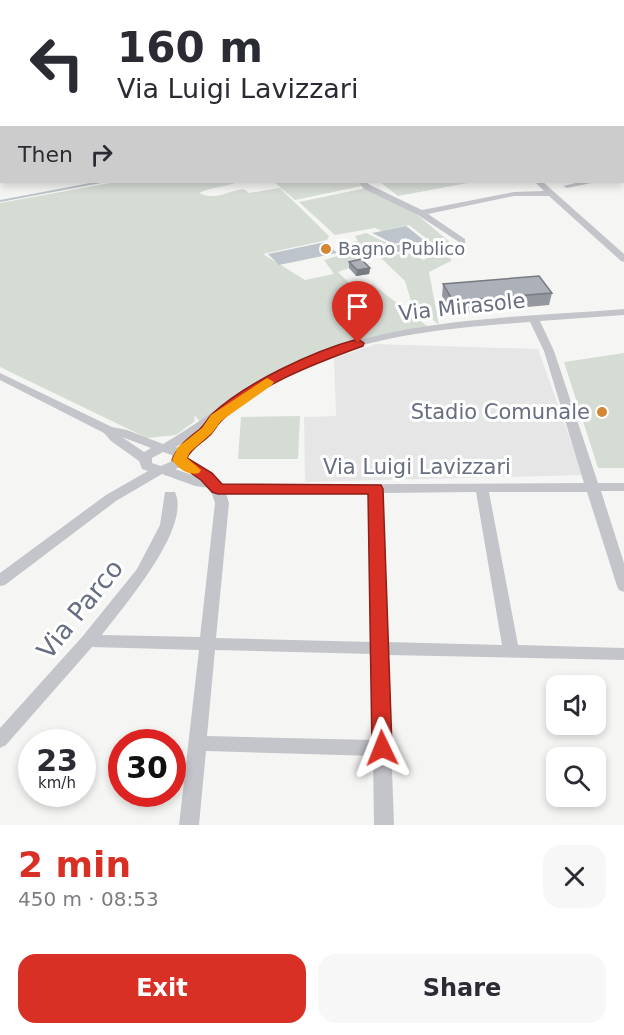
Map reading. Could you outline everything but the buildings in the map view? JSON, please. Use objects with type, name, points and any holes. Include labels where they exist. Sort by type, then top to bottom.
[{"type":"street","points":[[363,183],[421,213],[462,241]]},
{"type":"street","points":[[540,183],[624,259]]},
{"type":"street","points":[[567,186],[586,183]]},
{"type":"street","points":[[421,213],[514,194],[552,193]]},
{"type":"street","name":"Via Mirasole","points":[[163,448],[216,418],[275,378],[340,349],[419,330],[624,312]]},
{"type":"street","points":[[534,320],[549,351],[624,586]]},
{"type":"street","points":[[0,376],[108,430],[174,450],[179,458],[206,476],[222,503],[189,825]]},
{"type":"street","name":"Via Mirasole","points":[[179,458],[188,445],[207,430],[216,418]]},
{"type":"street","points":[[108,430],[151,468],[162,470]]},
{"type":"street","points":[[111,498],[153,451],[163,448]]},
{"type":"street","points":[[0,581],[111,498],[162,470],[175,466],[179,458]]},
{"type":"street","name":"Via Luigi Lavizzari","points":[[162,470],[214,487],[375,489],[624,487]]},
{"type":"street","points":[[482,488],[511,652]]},
{"type":"street","points":[[375,489],[384,825]]},
{"type":"street","name":"Via Parco","points":[[0,740],[88,641],[142,572],[167,525],[170,514],[170,495]]},
{"type":"street","points":[[88,641],[624,654]]},
{"type":"street","points":[[198,743],[382,748]]},
{"type":"shaded area","points":[[110,183],[234,183],[199,193],[211,196],[244,189],[249,193],[280,188],[329,236],[327,240],[263,254],[305,280],[334,274],[324,260],[347,253],[363,263],[338,272],[354,288],[372,284],[427,326],[368,339],[292,364],[264,378],[202,424],[194,415],[195,421],[176,435],[147,438],[0,367],[0,203]]},
{"type":"shaded area","points":[[275,183],[358,183],[362,186],[295,200]]},
{"type":"shaded area","points":[[381,183],[468,183],[398,196]]},
{"type":"shaded area","points":[[366,188],[414,212],[452,244],[451,261],[429,272],[439,325],[411,301],[405,281],[380,257],[407,253],[424,260],[440,249],[409,225],[382,231],[375,228],[335,235],[299,202]]},
{"type":"shaded area","points":[[406,226],[430,245],[375,257],[370,252],[410,242],[406,238],[402,239],[405,241],[394,244],[372,233]]},
{"type":"shaded area","points":[[366,233],[387,243],[384,246],[358,251],[348,243],[358,241],[355,236]]},
{"type":"shaded area","points":[[325,242],[337,253],[279,265],[268,254]]},
{"type":"shaded area","points":[[376,344],[538,349],[583,475],[305,482],[304,417],[336,416],[334,358]]},
{"type":"shaded area","name":"Stadio Comunale","points":[[624,353],[624,468],[598,468],[564,362]]},
{"type":"shaded area","points":[[300,416],[298,459],[238,459],[241,417]]},
{"type":"waterway","points":[[0,201],[96,183]]},
{"type":"slow traffic","points":[[193,470],[179,460],[183,450],[207,430],[216,418],[267,382]]},
{"type":"place","name":"Bagno Publico","points":[[326,249]]},
{"type":"place","name":"Stadio Comunale","points":[[602,412]]},
{"type":"route","points":[[358,343],[297,366],[250,393],[216,418],[207,430],[183,450],[179,460],[206,476],[218,489],[375,489],[382,748]]}]
